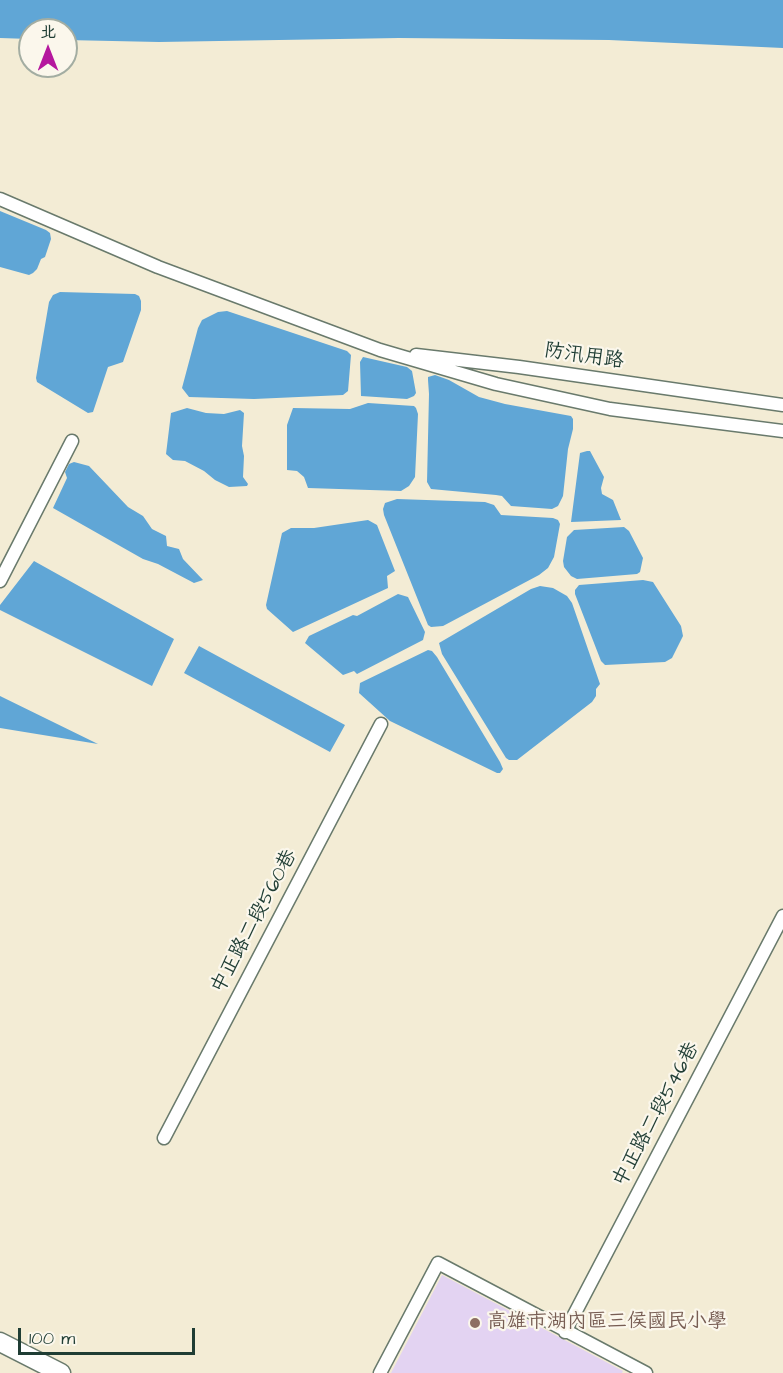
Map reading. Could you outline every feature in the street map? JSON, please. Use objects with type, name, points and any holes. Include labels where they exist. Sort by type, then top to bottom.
[{"type":"main road","points":[[0,1342],[61,1373]]},
{"type":"street","points":[[0,199],[158,267],[380,350],[496,384],[610,409],[783,431]]},
{"type":"street","name":"防汛用路","points":[[380,350],[519,367],[783,405]]},
{"type":"street","points":[[0,581],[72,441]]},
{"type":"street","name":"中正路二段560巷","points":[[164,1138],[381,724]]},
{"type":"street","name":"中正路二段546巷","points":[[566,1332],[783,916]]},
{"type":"street","points":[[380,1373],[438,1263],[646,1373]]},
{"type":"shaded area","name":"高雄市湖內區三侯國民小學","points":[[442,1275],[623,1371],[622,1373],[391,1373]]},
{"type":"water","points":[[0,0],[783,0],[783,48],[609,40],[399,38],[159,42],[78,40],[78,18],[18,18],[18,39],[0,38]]},
{"type":"water","points":[[0,211],[50,233],[51,239],[45,257],[41,259],[37,269],[29,275],[0,267]]},
{"type":"water","points":[[60,292],[135,294],[141,301],[141,310],[123,362],[108,367],[93,412],[88,413],[37,382],[49,302],[53,295]]},
{"type":"water","points":[[227,311],[347,351],[351,355],[348,391],[343,395],[254,399],[189,397],[182,388],[198,328],[202,320],[218,312]]},
{"type":"water","points":[[363,357],[407,367],[412,371],[416,393],[414,396],[407,399],[361,396],[360,362]]},
{"type":"water","points":[[435,375],[479,397],[571,416],[573,429],[568,449],[563,496],[558,506],[552,509],[511,506],[502,496],[431,489],[427,482],[428,377]]},
{"type":"water","points":[[368,403],[416,408],[418,414],[415,477],[409,486],[401,491],[308,488],[304,477],[297,471],[287,470],[287,425],[293,408],[350,409]]},
{"type":"water","points":[[187,408],[206,413],[224,414],[240,410],[244,413],[243,477],[247,486],[229,487],[185,461],[173,460],[166,454],[171,413]]},
{"type":"water","points":[[590,451],[604,477],[602,494],[613,500],[621,520],[571,522],[580,453]]},
{"type":"water","points":[[74,462],[89,466],[128,507],[143,516],[152,529],[166,536],[167,546],[179,549],[183,559],[203,580],[194,583],[158,564],[143,559],[53,508],[67,478],[65,472],[69,464]]},
{"type":"water","points":[[397,499],[485,502],[494,505],[501,515],[553,518],[560,524],[554,557],[548,568],[539,575],[443,626],[431,627],[428,625],[384,515],[385,503]]},
{"type":"water","points":[[368,520],[377,525],[395,571],[387,576],[388,588],[293,632],[267,609],[266,605],[282,533],[291,528],[314,528]]},
{"type":"water","points":[[624,527],[629,531],[643,558],[640,572],[577,579],[571,576],[564,567],[563,561],[567,537],[574,530]]},
{"type":"water","points":[[34,561],[174,639],[152,686],[0,610],[0,605]]},
{"type":"water","points":[[643,580],[653,582],[681,626],[683,636],[672,658],[665,662],[605,665],[601,661],[575,590],[579,585]]},
{"type":"water","points":[[540,586],[553,588],[567,596],[572,603],[600,684],[592,702],[517,760],[509,760],[442,654],[439,643],[531,589]]},
{"type":"water","points":[[398,594],[408,597],[425,632],[423,640],[357,674],[354,671],[343,675],[305,643],[309,636],[353,615],[357,616]]},
{"type":"water","points":[[199,646],[345,725],[330,752],[184,673]]},
{"type":"water","points":[[428,650],[437,657],[500,762],[503,769],[500,773],[390,721],[359,693],[360,683]]},
{"type":"water","points":[[0,696],[98,744],[0,728]]},
{"type":"place","name":"高雄市湖內區三侯國民小學","points":[[475,1323]]}]
